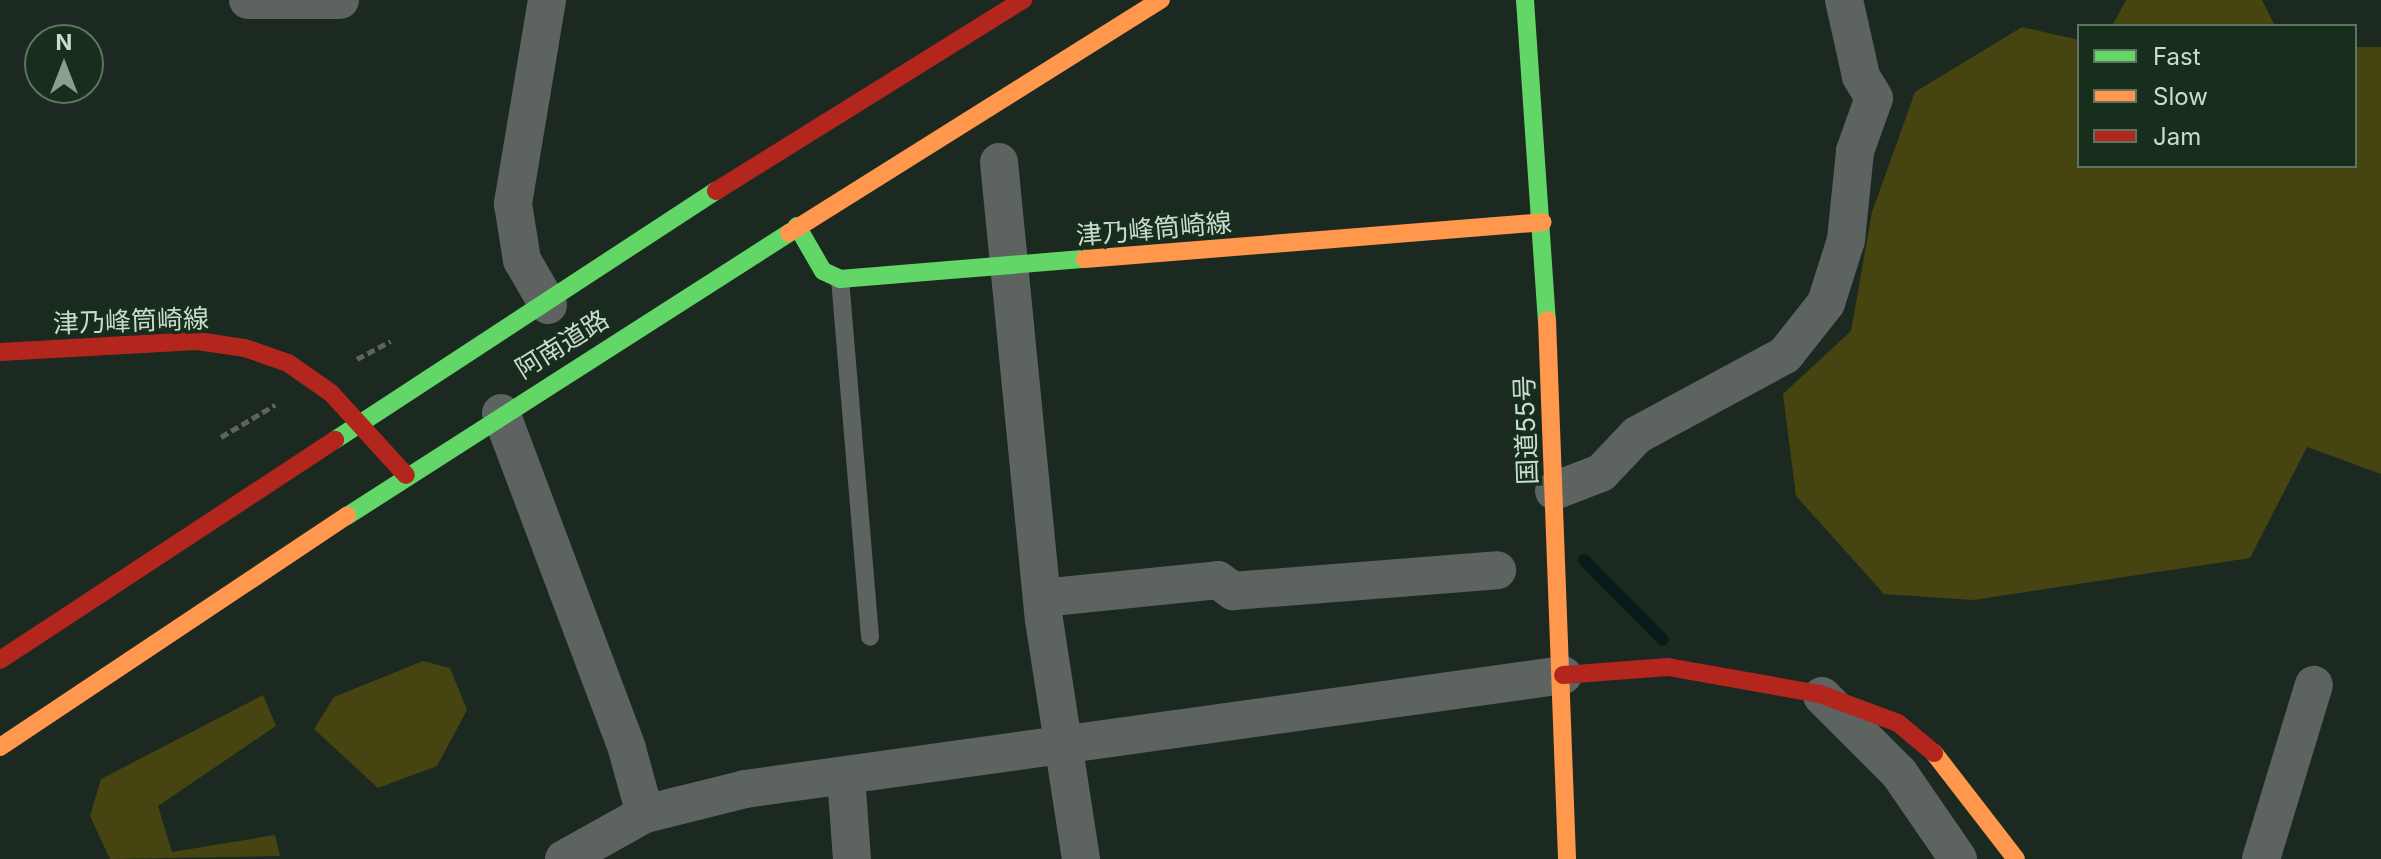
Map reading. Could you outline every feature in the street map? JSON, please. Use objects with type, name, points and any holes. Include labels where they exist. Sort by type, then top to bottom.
[{"type":"main road","name":"阿南道路","points":[[0,747],[501,413],[1161,0]]},
{"type":"main road","name":"国道55号","points":[[1525,0],[1543,222],[1563,675],[1567,859]]},
{"type":"main road","name":"阿南道路","points":[[0,660],[362,422],[548,305],[755,165],[1015,2]]},
{"type":"main road","name":"津乃峰筒崎線","points":[[840,279],[1543,222]]},
{"type":"main road","points":[[797,226],[823,271],[840,279]]},
{"type":"main road","name":"津乃峰筒崎線","points":[[0,352],[197,341],[245,348],[288,363],[362,422],[406,475]]},
{"type":"main road","points":[[1563,675],[1668,667],[1820,694],[1898,723],[1940,758],[2016,859]]},
{"type":"street","points":[[248,0],[340,0]]},
{"type":"street","points":[[547,0],[513,204],[522,260],[548,305]]},
{"type":"street","points":[[1554,491],[1601,473],[1637,435],[1785,355],[1826,303],[1846,240],[1855,151],[1874,98],[1861,76],[1844,0]]},
{"type":"street","points":[[999,162],[1005,268],[1042,598],[1067,748],[1081,859]]},
{"type":"street","points":[[501,413],[627,749],[645,814]]},
{"type":"street","points":[[1042,598],[1218,580],[1233,591],[1497,570]]},
{"type":"street","points":[[564,859],[645,814],[745,789],[1001,750],[1067,748],[1563,675]]},
{"type":"street","points":[[2261,859],[2314,685]]},
{"type":"street","points":[[1820,694],[1899,773],[1958,859]]},
{"type":"street","points":[[846,776],[852,859]]},
{"type":"lane","points":[[840,279],[870,637]]},
{"type":"shaded area","points":[[2126,0],[2262,0],[2274,24],[2113,24]]},
{"type":"shaded area","points":[[2022,27],[2077,40],[2077,168],[2357,168],[2357,47],[2381,47],[2381,474],[2307,447],[2250,558],[1973,600],[1884,594],[1796,496],[1783,394],[1851,331],[1872,212],[1915,92]]},
{"type":"shaded area","points":[[423,661],[450,668],[467,710],[437,766],[378,788],[314,729],[334,697]]},
{"type":"shaded area","points":[[263,695],[276,726],[158,806],[172,852],[275,835],[280,856],[110,859],[90,816],[101,779]]},
{"type":"waterway","points":[[1584,560],[1663,640]]},
{"type":"traffic: fast","points":[[1525,0],[1547,320]]},
{"type":"traffic: fast","points":[[335,440],[716,191]]},
{"type":"traffic: fast","points":[[797,226],[823,271],[840,279],[1085,259]]},
{"type":"traffic: fast","points":[[347,516],[789,233]]},
{"type":"traffic: slow","points":[[789,233],[1161,0]]},
{"type":"traffic: slow","points":[[1085,259],[1543,222]]},
{"type":"traffic: slow","points":[[1547,320],[1567,859]]},
{"type":"traffic: slow","points":[[0,747],[347,516]]},
{"type":"traffic: slow","points":[[1934,753],[2016,859]]},
{"type":"traffic: jam","points":[[716,191],[1023,0]]},
{"type":"traffic: jam","points":[[0,352],[197,341],[245,348],[288,363],[331,393],[406,475]]},
{"type":"traffic: jam","points":[[0,660],[335,440]]},
{"type":"traffic: jam","points":[[1563,675],[1668,667],[1820,694],[1898,723],[1934,753]]}]
